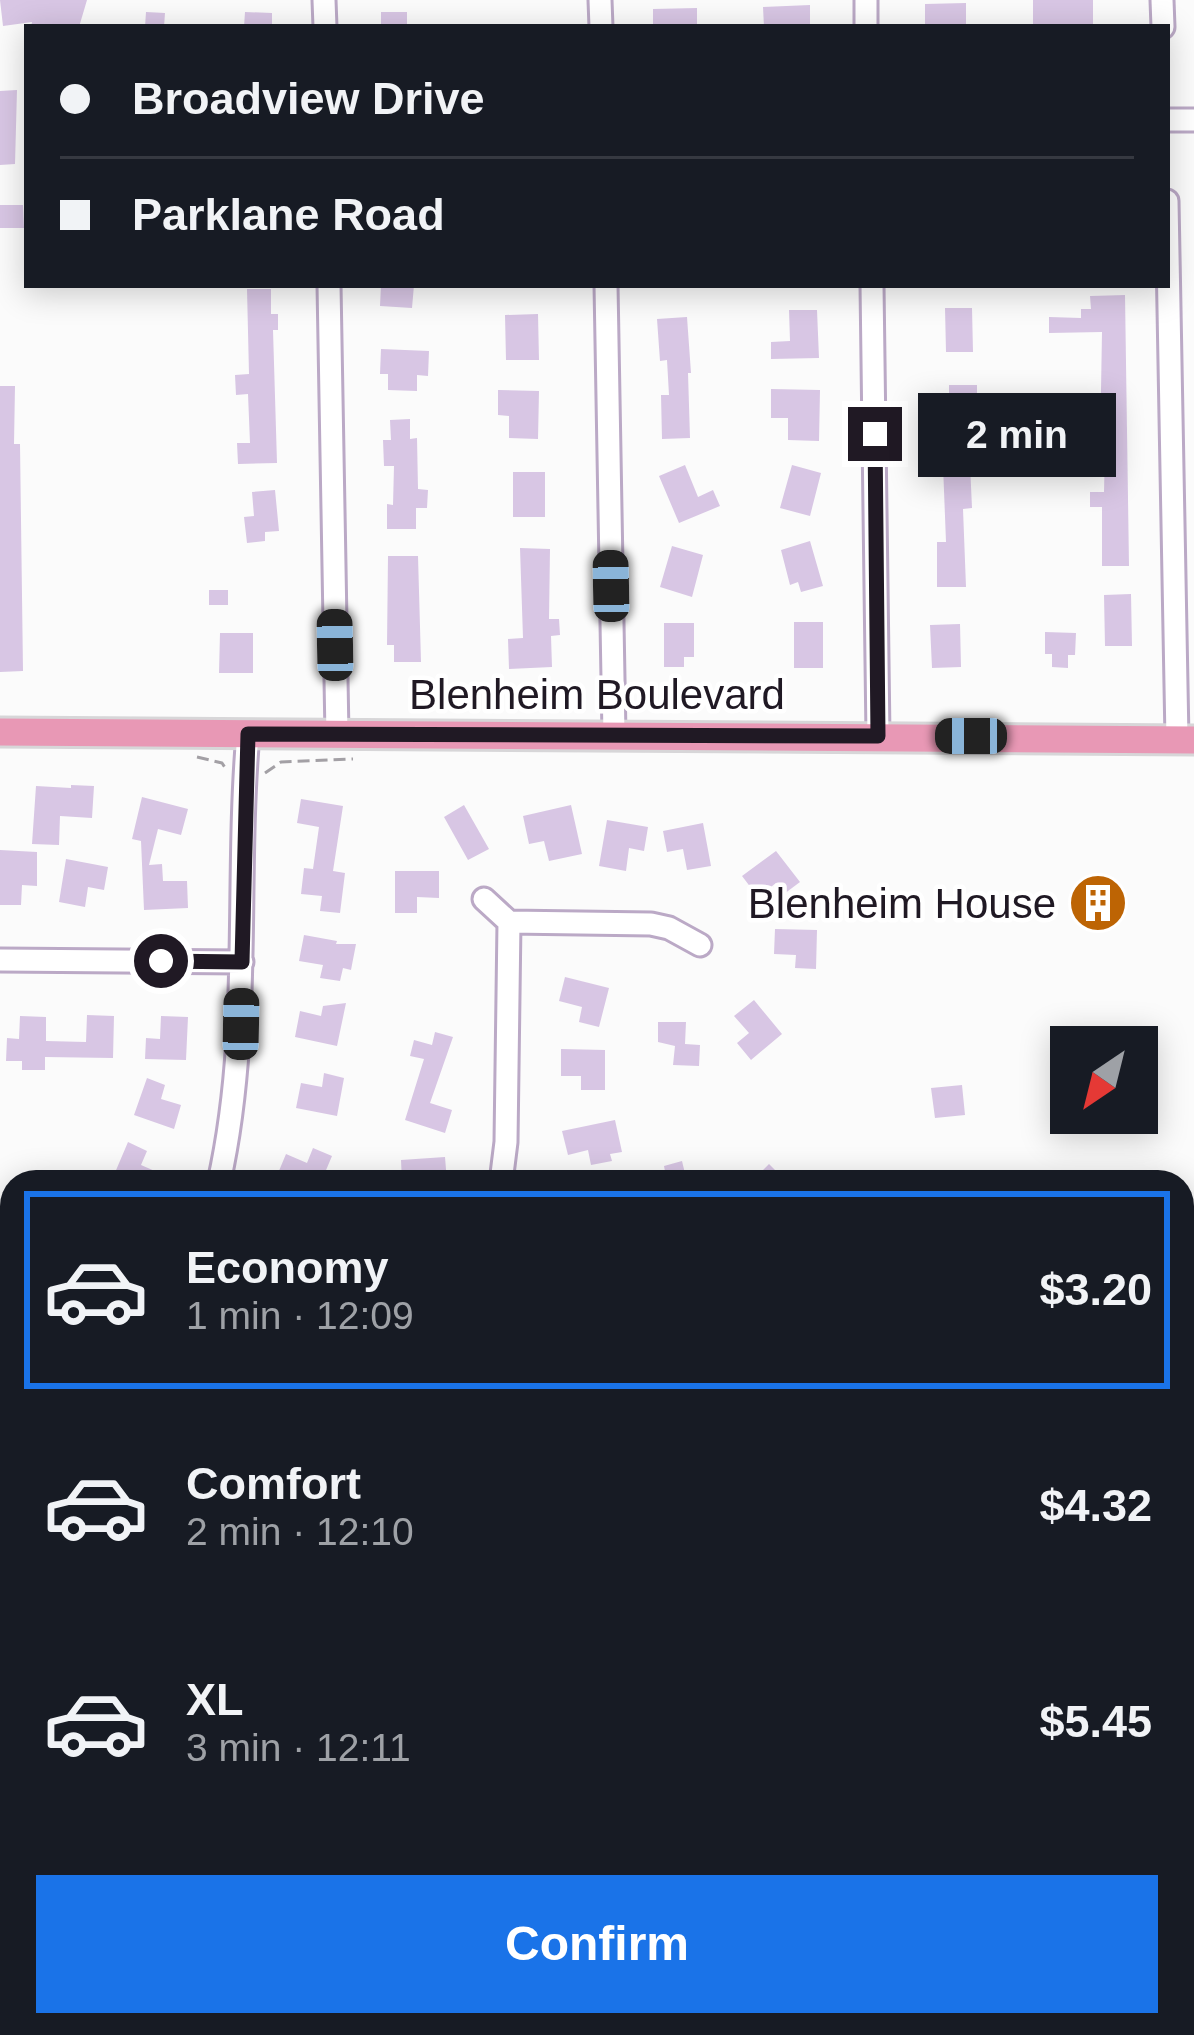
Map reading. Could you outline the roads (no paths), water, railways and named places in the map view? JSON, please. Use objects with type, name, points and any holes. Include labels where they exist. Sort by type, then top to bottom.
[{"type":"main road","name":"Blenheim Boulevard","points":[[0,732],[1186,739]]},
{"type":"street","points":[[1170,286],[1186,739]]},
{"type":"street","points":[[329,288],[337,735]]},
{"type":"street","points":[[606,288],[614,735]]},
{"type":"street","points":[[872,288],[878,736]]},
{"type":"street","points":[[222,1170],[235,1106],[248,734]]},
{"type":"street","points":[[484,899],[509,922],[651,924],[700,945]]},
{"type":"street","points":[[502,1170],[509,922]]},
{"type":"street","points":[[0,960],[242,962]]},
{"type":"place","name":"Blenheim House","points":[[1098,903]]}]
